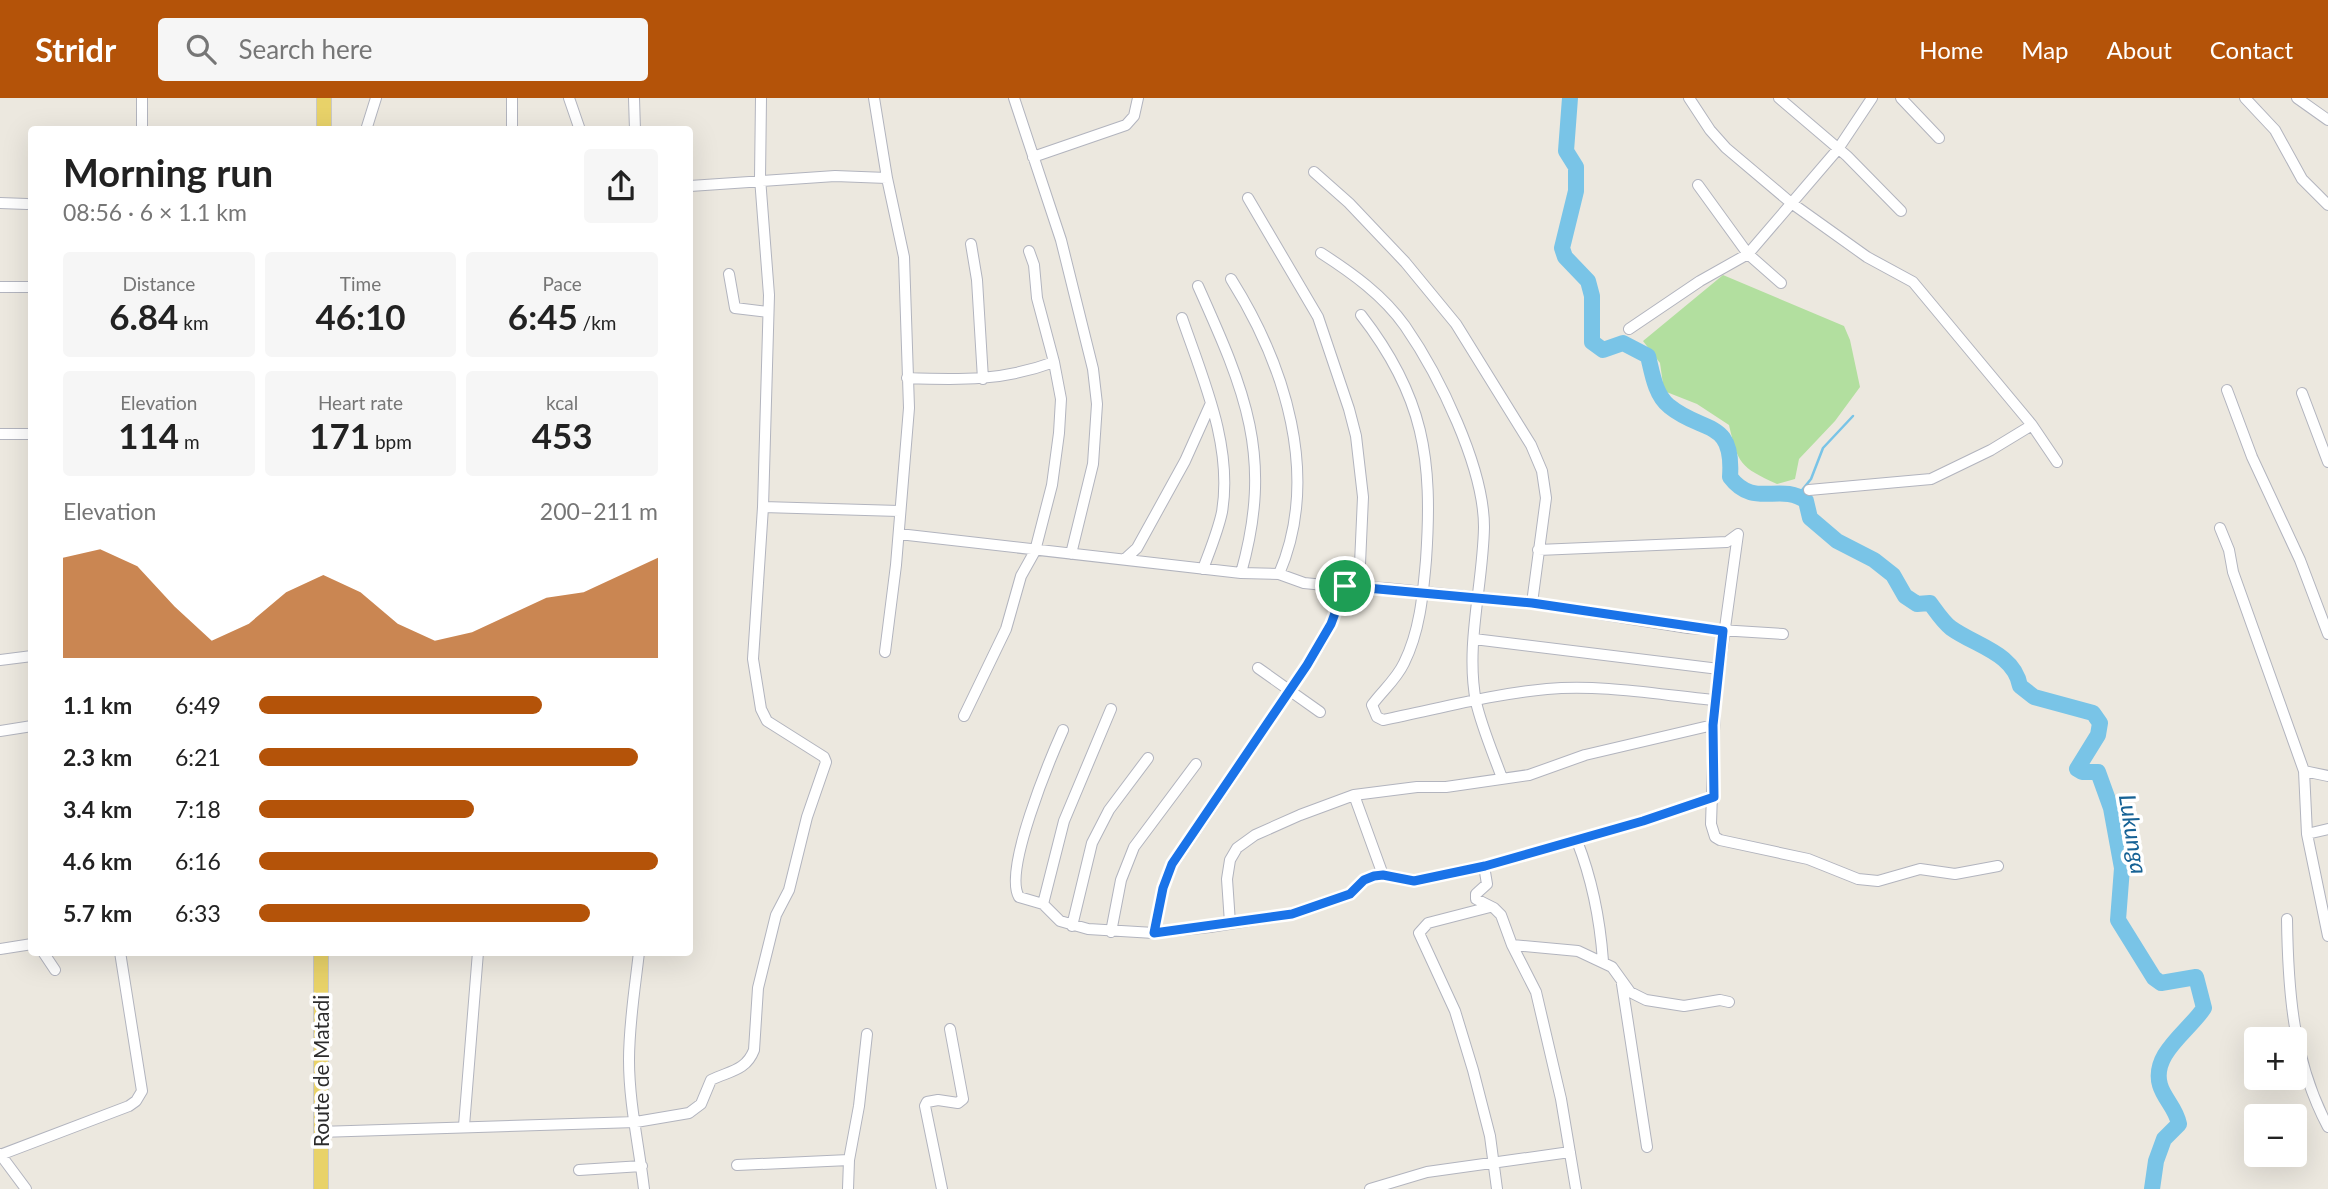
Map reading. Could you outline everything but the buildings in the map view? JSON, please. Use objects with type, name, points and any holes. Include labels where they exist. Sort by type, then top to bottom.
[{"type":"main road","points":[[324,98],[324,126]]},
{"type":"main road","name":"Route de Matadi","points":[[321,956],[321,1189]]},
{"type":"street","points":[[142,98],[142,126]]},
{"type":"street","points":[[367,126],[376,98]]},
{"type":"street","points":[[512,98],[512,126]]},
{"type":"street","points":[[569,98],[579,126]]},
{"type":"street","points":[[634,98],[635,126]]},
{"type":"street","points":[[319,1132],[636,1122],[689,1114],[701,1104],[711,1080],[733,1072],[751,1058],[754,1050],[758,988],[776,915],[789,890],[807,817],[826,762],[818,753],[773,726],[761,709],[753,659],[763,507],[768,312],[761,183],[761,98]]},
{"type":"street","points":[[874,98],[904,257],[909,424],[885,652]]},
{"type":"street","points":[[1014,98],[1061,240],[1093,369],[1097,404],[1093,464],[1071,555]]},
{"type":"street","points":[[1033,157],[1126,125],[1135,116],[1138,98]]},
{"type":"street","points":[[1689,98],[1726,148],[1790,202],[1867,257],[1913,282],[2032,425],[2057,462]]},
{"type":"street","points":[[1779,98],[1876,184],[1901,211]]},
{"type":"street","points":[[1629,329],[1700,281],[1748,254],[1838,149],[1872,98]]},
{"type":"street","points":[[1901,98],[1939,138]]},
{"type":"street","points":[[2245,98],[2275,130],[2302,179],[2328,205]]},
{"type":"street","points":[[2297,98],[2328,120]]},
{"type":"street","points":[[1314,172],[1349,204],[1456,324],[1517,419],[1542,471],[1546,498],[1532,603]]},
{"type":"street","points":[[693,186],[835,176],[887,178]]},
{"type":"street","points":[[1698,185],[1748,254],[1781,283]]},
{"type":"street","points":[[1248,198],[1318,317],[1349,409],[1356,436],[1363,496],[1359,586]]},
{"type":"street","points":[[0,203],[27,204]]},
{"type":"street","points":[[971,244],[978,281],[984,379]]},
{"type":"street","points":[[964,716],[1006,629],[1021,576],[1035,551],[1052,485],[1061,398],[1055,362],[1037,298],[1034,265],[1028,251]]},
{"type":"street","points":[[1321,253],[1359,279],[1404,325],[1460,430],[1469,453],[1483,506],[1484,528],[1474,639],[1476,699],[1502,778]]},
{"type":"street","points":[[729,274],[735,308],[768,312]]},
{"type":"street","points":[[1231,279],[1256,318],[1267,343],[1279,377],[1296,446],[1297,501],[1289,550],[1279,574]]},
{"type":"street","points":[[1198,286],[1232,360],[1255,449],[1257,489],[1241,573]]},
{"type":"street","points":[[0,287],[28,287]]},
{"type":"street","points":[[1360,315],[1399,370],[1420,426],[1429,496],[1423,592],[1410,649],[1386,692],[1372,705],[1373,712],[1383,720],[1476,699],[1549,689],[1590,689],[1715,700]]},
{"type":"street","points":[[1182,318],[1211,403],[1224,463],[1221,515],[1203,569]]},
{"type":"street","points":[[907,378],[984,379],[1021,374],[1055,362]]},
{"type":"street","points":[[2227,390],[2252,457],[2300,560],[2328,634]]},
{"type":"street","points":[[2302,393],[2328,462]]},
{"type":"street","points":[[1125,559],[1137,548],[1185,461],[1211,403]]},
{"type":"street","points":[[1809,490],[1931,479],[1991,450],[2032,425]]},
{"type":"street","points":[[0,434],[28,435]]},
{"type":"street","points":[[763,507],[899,511]]},
{"type":"street","points":[[2220,528],[2304,771],[2307,834],[2328,936]]},
{"type":"street","points":[[899,534],[1203,569],[1279,574],[1304,583],[1532,603],[1723,631],[1783,634]]},
{"type":"street","points":[[1538,550],[1727,542],[1738,534],[1723,631],[1713,725],[1712,824],[1715,837],[1808,859],[1857,879],[1878,881],[1920,869],[1955,874],[1998,866]]},
{"type":"street","points":[[1154,933],[1163,888],[1172,864],[1331,624],[1345,586]]},
{"type":"street","points":[[1474,639],[1719,669]]},
{"type":"street","points":[[0,660],[28,656]]},
{"type":"street","points":[[1258,668],[1320,712]]},
{"type":"street","points":[[1043,904],[1064,821],[1111,709]]},
{"type":"street","points":[[1230,923],[1227,879],[1230,860],[1237,848],[1255,835],[1278,825],[1354,795],[1417,787],[1446,787],[1529,775],[1597,752],[1713,725]]},
{"type":"street","points":[[0,731],[28,727]]},
{"type":"street","points":[[1063,730],[1048,762],[1027,824],[1014,884],[1019,897],[1043,904],[1060,921],[1072,926],[1111,932],[1154,933],[1302,910],[1350,894],[1364,880],[1383,875],[1414,881],[1485,866],[1577,841],[1714,797]]},
{"type":"street","points":[[1072,926],[1092,844],[1109,810],[1148,758]]},
{"type":"street","points":[[1111,932],[1121,880],[1134,847],[1196,764]]},
{"type":"street","points":[[2304,771],[2328,776]]},
{"type":"street","points":[[1354,795],[1383,875]]},
{"type":"street","points":[[2307,834],[2328,829]]},
{"type":"street","points":[[1577,841],[1588,871],[1604,961]]},
{"type":"street","points":[[1485,866],[1487,884],[1476,894],[1476,899],[1501,915],[1512,945],[1536,992],[1546,1025],[1576,1189]]},
{"type":"street","points":[[1491,907],[1428,923],[1419,933],[1455,1010],[1473,1070],[1494,1161],[1497,1189]]},
{"type":"street","points":[[2287,919],[2288,979],[2296,1043],[2311,1089],[2328,1127]]},
{"type":"street","points":[[0,949],[28,945]]},
{"type":"street","points":[[1512,945],[1578,950],[1604,961],[1612,967],[1630,992],[1646,1000],[1672,1005],[1698,1005],[1720,1000],[1729,1002]]},
{"type":"street","points":[[46,956],[55,970]]},
{"type":"street","points":[[20,1187],[0,1155],[129,1105],[140,1096],[142,1091],[121,956]]},
{"type":"street","points":[[464,1126],[478,956]]},
{"type":"street","points":[[638,956],[632,1003],[629,1060],[644,1189]]},
{"type":"street","points":[[1622,984],[1647,1147]]},
{"type":"street","points":[[943,1189],[925,1106],[927,1102],[938,1100],[958,1103],[963,1099],[950,1028]]},
{"type":"street","points":[[848,1189],[849,1160],[859,1106],[867,1034]]},
{"type":"street","points":[[1370,1189],[1427,1172],[1570,1152]]},
{"type":"street","points":[[737,1165],[849,1160]]},
{"type":"street","points":[[579,1170],[642,1167]]},
{"type":"green space","points":[[1723,275],[1844,326],[1850,340],[1860,387],[1835,421],[1799,459],[1795,479],[1777,484],[1742,463],[1729,425],[1697,404],[1664,391],[1660,363],[1643,341]]},
{"type":"waterway","name":"Lukunga","points":[[1570,98],[1566,151],[1576,167],[1576,191],[1562,248],[1565,257],[1588,281],[1592,296],[1592,342],[1603,350],[1623,343],[1648,356],[1655,383],[1664,401],[1682,415],[1721,436],[1727,445],[1730,458],[1730,477],[1739,486],[1748,492],[1787,494],[1806,501],[1810,518],[1837,541],[1874,560],[1893,575],[1905,596],[1917,604],[1930,603],[1951,628],[2002,658],[2016,675],[2020,686],[2034,697],[2093,713],[2100,723],[2098,735],[2077,769],[2082,772],[2098,772],[2111,808],[2122,868],[2118,920],[2154,978],[2161,983],[2196,977],[2204,1008],[2173,1044],[2161,1063],[2160,1085],[2179,1124],[2164,1139],[2156,1161],[2152,1189]]},
{"type":"waterway","points":[[1798,495],[1811,479],[1823,448],[1853,416]]},
{"type":"route","points":[[1345,586],[1532,603],[1688,628],[1723,631],[1713,725],[1714,797],[1577,841],[1485,866],[1414,881],[1383,875],[1374,876],[1364,880],[1350,894],[1292,914],[1154,933],[1163,888],[1172,864],[1307,665],[1331,624],[1345,586]]}]
